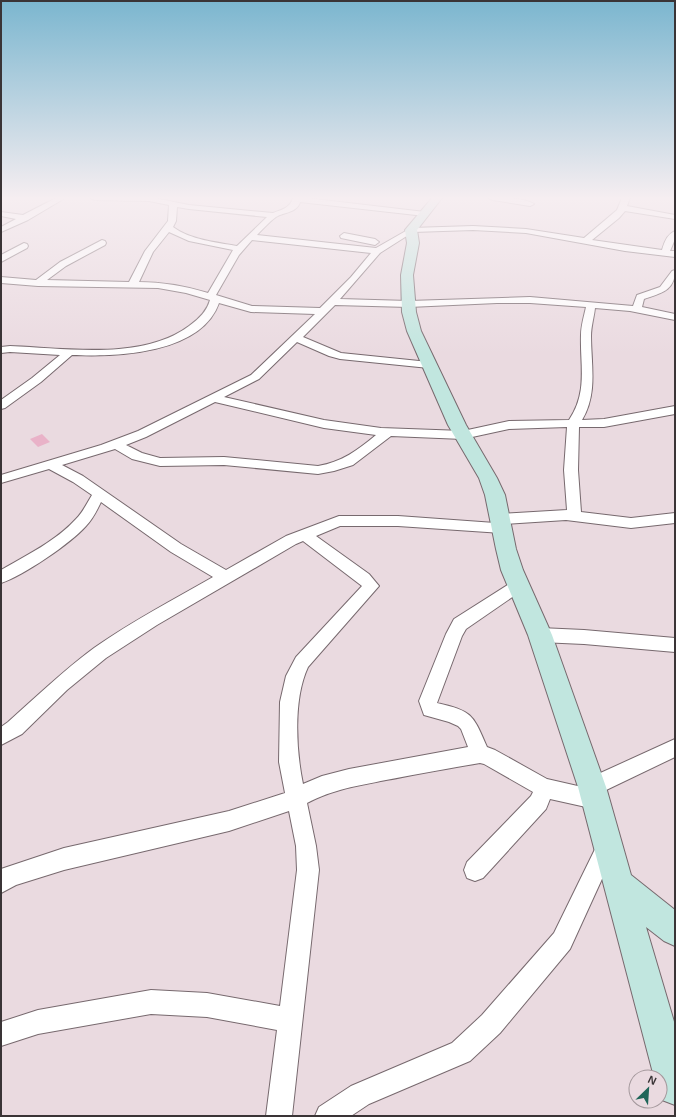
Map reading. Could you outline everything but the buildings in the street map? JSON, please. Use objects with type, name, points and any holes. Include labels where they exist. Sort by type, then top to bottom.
[{"type":"street","points":[[1,259],[17,250]]},
{"type":"street","points":[[38,283],[63,264],[89,250]]},
{"type":"street","points":[[133,284],[151,250]]},
{"type":"street","points":[[1,350],[10,349],[69,352],[141,350],[178,338],[189,333],[210,313],[213,308],[212,298],[238,250]]},
{"type":"street","points":[[369,250],[377,251]]},
{"type":"street","points":[[412,250],[408,275],[409,312],[414,331],[457,425],[488,478],[494,494],[506,549],[540,635],[594,793],[675,1087]]},
{"type":"street","points":[[648,250],[675,254]]},
{"type":"street","points":[[1,479],[52,465],[142,434],[254,377],[332,302],[377,251]]},
{"type":"street","points":[[637,309],[640,297],[662,289],[675,273]]},
{"type":"street","points":[[1,280],[38,283],[133,284],[175,288],[236,305],[266,310],[322,311]]},
{"type":"street","points":[[332,302],[409,304],[530,300],[637,309],[675,317]]},
{"type":"street","points":[[574,516],[571,470],[573,452],[573,424],[580,413],[587,391],[586,334],[591,305]]},
{"type":"street","points":[[296,338],[340,356],[429,365]]},
{"type":"street","points":[[1,405],[28,387],[60,362],[69,352]]},
{"type":"street","points":[[213,398],[314,423],[388,432],[463,435],[522,423],[604,423],[675,410]]},
{"type":"street","points":[[116,444],[137,456],[160,462],[224,462],[318,470],[332,469],[356,458],[388,432]]},
{"type":"street","points":[[52,465],[78,479],[176,548],[225,577]]},
{"type":"street","points":[[1,577],[50,548],[72,531],[85,517],[99,494]]},
{"type":"street","points":[[1,737],[15,728],[100,653],[151,620],[291,540],[338,521],[398,520],[501,523],[550,515],[574,516],[630,523],[675,518]]},
{"type":"street","points":[[279,1116],[308,870],[306,846],[289,762],[289,702],[295,676],[308,654],[371,586],[364,578],[304,534]]},
{"type":"street","points":[[480,754],[468,724],[464,720],[450,714],[430,709],[428,701],[454,634],[460,624],[519,585]]},
{"type":"street","points":[[540,635],[584,637],[675,645]]},
{"type":"street","points":[[1,882],[10,876],[64,859],[229,821],[296,799],[322,785],[427,762],[480,754],[488,756],[544,788],[594,793],[675,748]]},
{"type":"street","points":[[475,870],[530,813],[539,802],[544,788]]},
{"type":"street","points":[[328,1116],[360,1095],[461,1052],[491,1024],[562,940],[608,844]]},
{"type":"street","points":[[620,885],[675,930]]},
{"type":"street","points":[[1,1034],[38,1022],[151,1002],[207,1005],[290,1020]]}]
